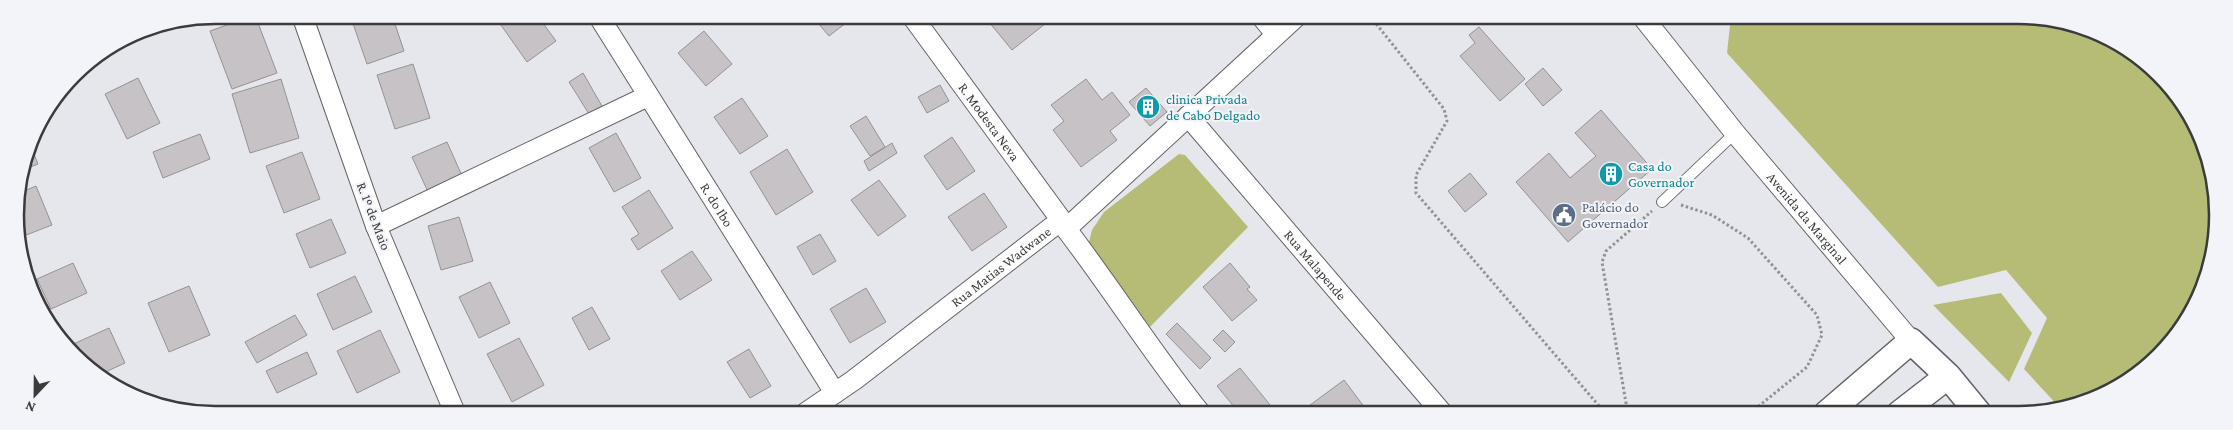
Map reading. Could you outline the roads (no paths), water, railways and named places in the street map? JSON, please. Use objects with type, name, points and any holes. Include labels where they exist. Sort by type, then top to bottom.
[{"type":"street","name":"R. 1º de Maio","points":[[305,24],[376,226],[452,406]]},
{"type":"street","name":"R. do Ibo","points":[[604,24],[835,393]]},
{"type":"street","name":"R. Modesta Neva","points":[[918,24],[1064,224],[1168,373],[1195,406]]},
{"type":"street","points":[[1268,24],[1276,34]]},
{"type":"street","name":"Rua Matias Wadwane","points":[[820,406],[1064,224],[1188,116],[1288,24]]},
{"type":"street","name":"Avenida da Marginal","points":[[1648,24],[1735,133],[1911,341],[1948,376],[1973,406]]},
{"type":"street","points":[[376,226],[648,96]]},
{"type":"street","name":"Rua Malapende","points":[[1188,116],[1436,406]]},
{"type":"street","points":[[1835,406],[1911,341]]},
{"type":"street","points":[[1909,406],[1948,376]]},
{"type":"lane","points":[[1662,202],[1735,133]]},
{"type":"place","name":"clinica Privada de Cabo Delgado","points":[[1148,107]]},
{"type":"place","name":"Casa do Governador","points":[[1611,174]]},
{"type":"place","name":"Palácio do Governador","points":[[1564,215]]}]
